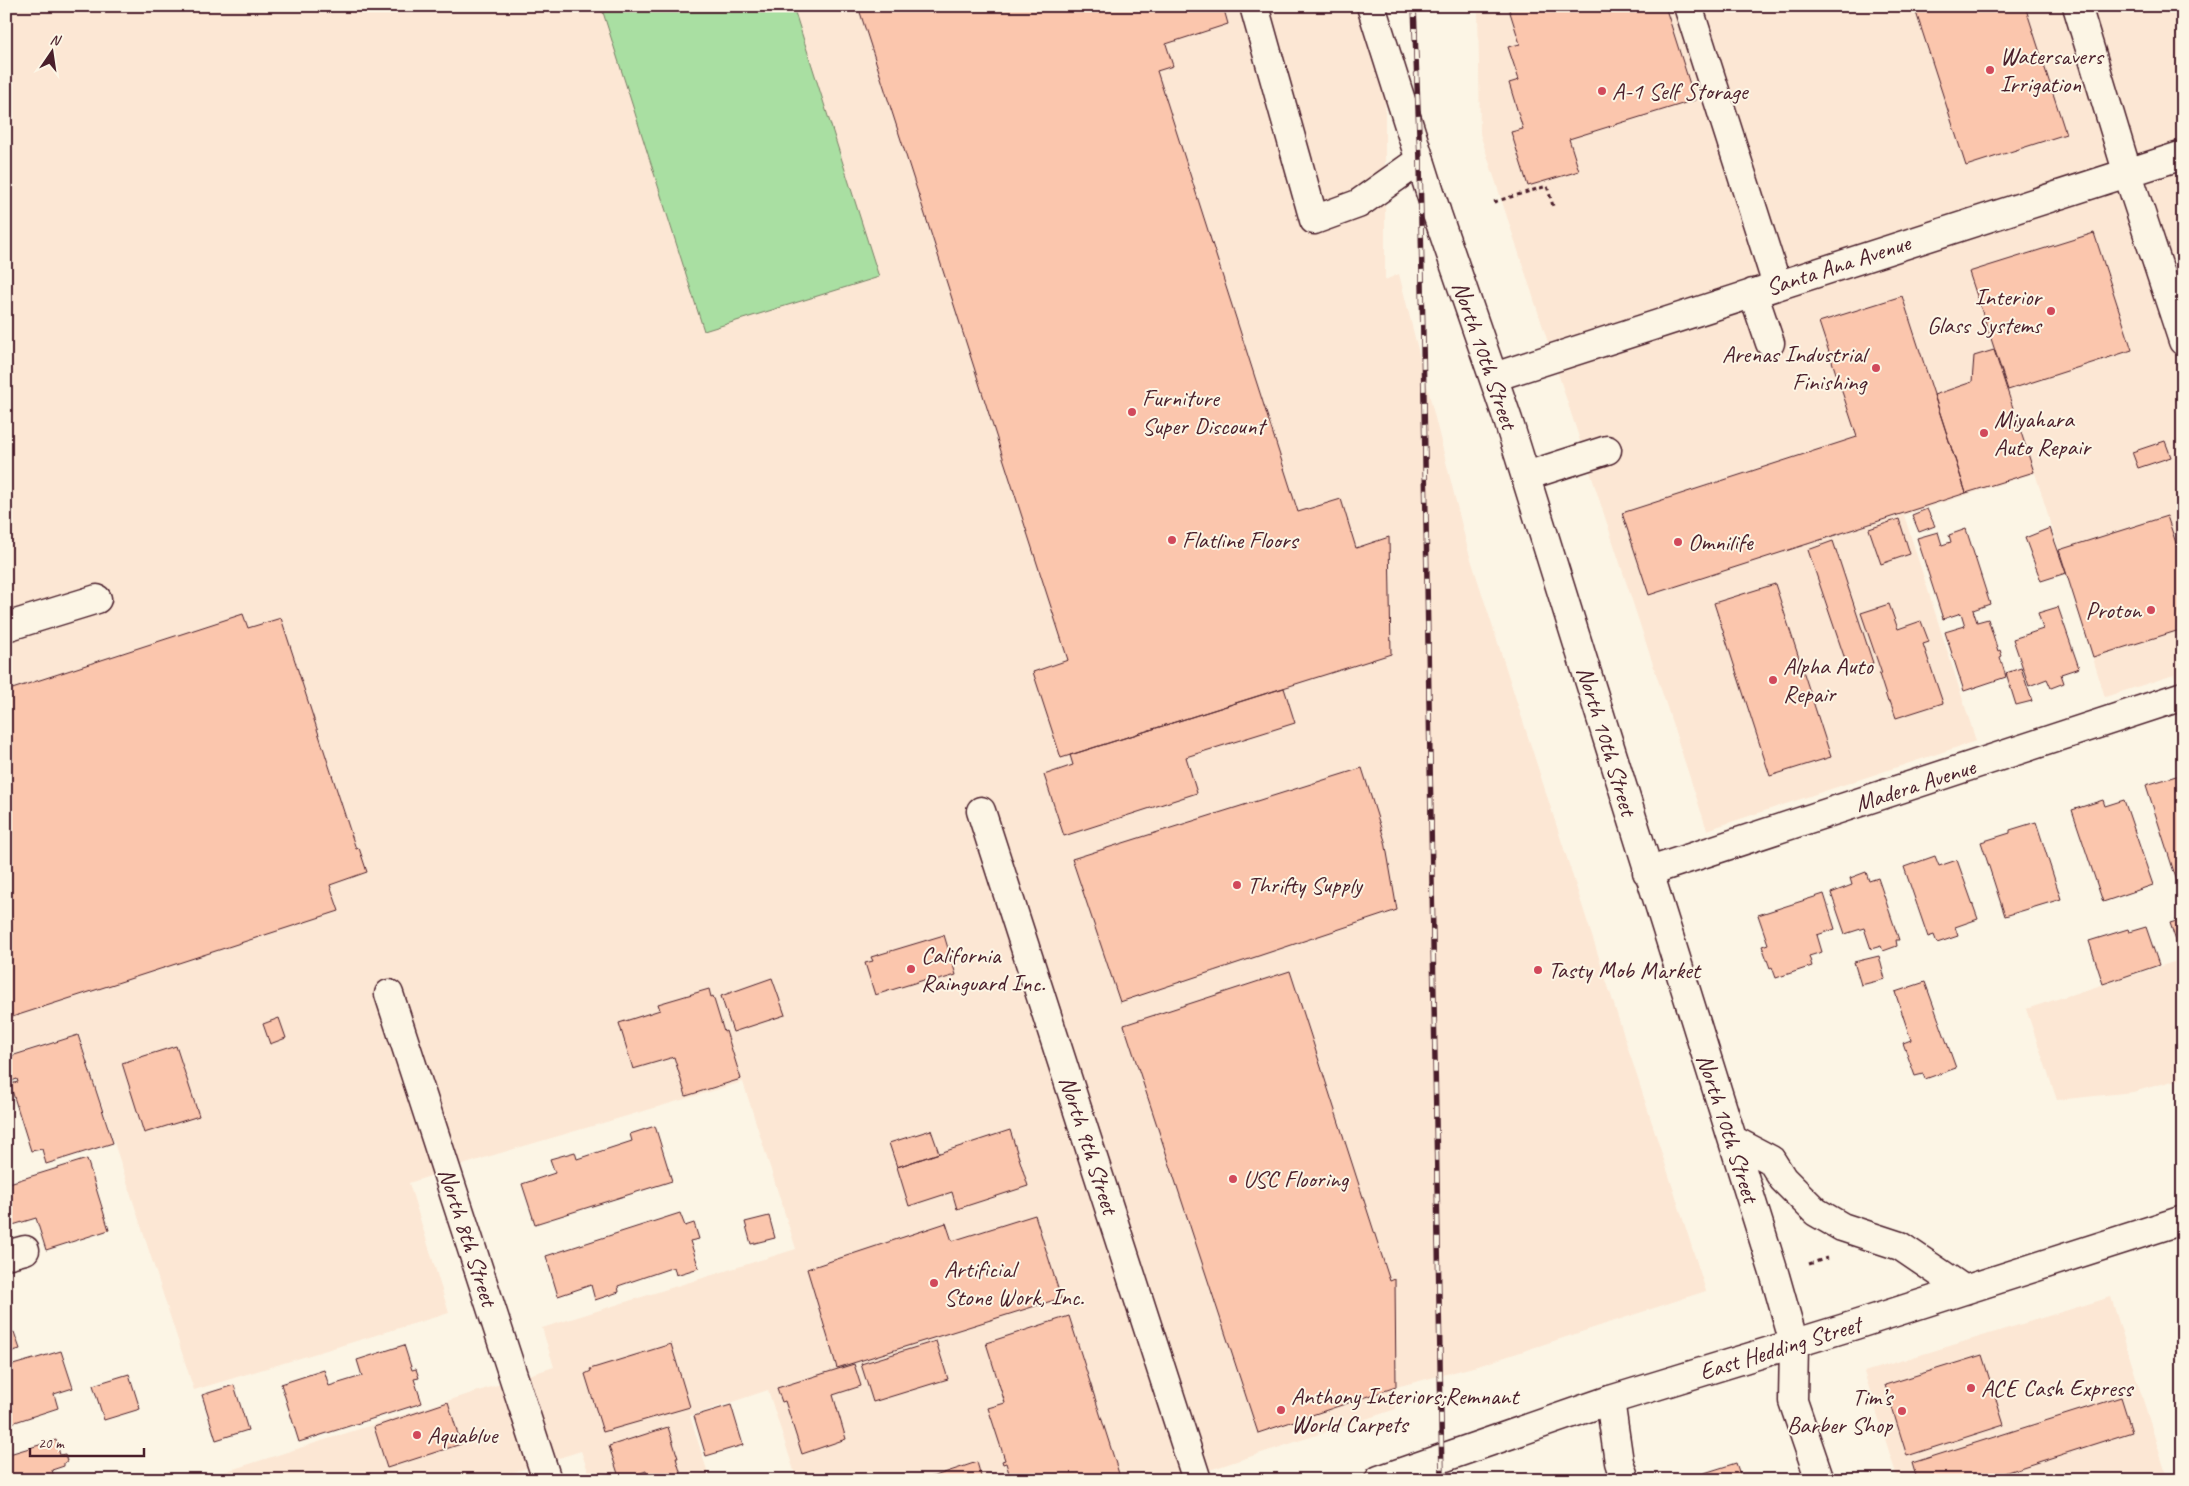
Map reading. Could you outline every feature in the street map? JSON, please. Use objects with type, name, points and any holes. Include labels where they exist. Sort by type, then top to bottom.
[{"type":"street","points":[[1254,6],[1314,220],[1358,204],[1420,160]]},
{"type":"street","name":"North 10th Street","points":[[1371,6],[1420,160],[1526,476],[1647,872],[1733,1140],[1794,1343],[1793,1401],[1820,1480]]},
{"type":"street","points":[[1688,6],[1709,72],[1765,289],[1770,343]]},
{"type":"street","points":[[2078,6],[2127,172],[2183,341]]},
{"type":"street","name":"Santa Ana Avenue","points":[[1494,377],[2183,155]]},
{"type":"street","points":[[1526,476],[1607,450]]},
{"type":"street","points":[[6,627],[97,599]]},
{"type":"street","name":"Madera Avenue","points":[[1647,872],[2183,696]]},
{"type":"street","name":"North 9th Street","points":[[981,810],[1198,1480]]},
{"type":"street","name":"North 8th Street","points":[[389,994],[547,1480]]},
{"type":"street","points":[[1733,1140],[1771,1160],[1783,1179],[1816,1212],[1842,1226],[1900,1246],[1965,1290]]},
{"type":"street","name":"East Hedding Street","points":[[1380,1480],[1610,1400],[2183,1220]]},
{"type":"street","points":[[1610,1400],[1620,1462],[1625,1480]]},
{"type":"path","points":[[1494,202],[1547,186],[1553,206]]},
{"type":"path","points":[[1809,1264],[1835,1255]]},
{"type":"shaded area","points":[[6,6],[1385,6],[1385,280],[1399,274],[1468,550],[1706,1291],[1481,1365],[1396,1387],[1396,1409],[1179,1480],[797,1480],[768,1390],[690,1416],[710,1480],[591,1480],[581,1451],[502,1476],[503,1480],[223,1480],[221,1473],[554,1367],[542,1328],[796,1249],[743,1082],[487,1157],[409,1183],[449,1313],[194,1390],[79,1034],[6,1056]]},
{"type":"shaded area","points":[[1478,6],[2183,6],[2183,700],[2174,675],[2105,697],[2035,473],[1904,515],[1976,741],[1707,830],[1480,134]]},
{"type":"shaded area","points":[[2183,959],[2183,1078],[2133,1092],[2057,1100],[2026,1009]]},
{"type":"shaded area","points":[[2111,1297],[2168,1480],[1898,1480],[1864,1372]]},
{"type":"green space","points":[[601,6],[793,6],[879,277],[704,331]]},
{"type":"building","points":[[858,6],[1223,6],[1228,24],[1166,44],[1173,66],[1157,71],[1298,512],[1341,499],[1356,548],[1389,537],[1391,654],[1061,758],[1033,672],[1068,660]]},
{"type":"building","name":"A-1 Self Storage","points":[[1508,6],[1665,6],[1695,100],[1569,139],[1579,171],[1528,186],[1511,132],[1523,129],[1509,83],[1519,80],[1508,47],[1520,44]]},
{"type":"building","name":"Watersavers Irrigation","points":[[1914,6],[2025,6],[2066,134],[1966,166]]},
{"type":"building","points":[[2174,6],[2183,6],[2183,35]]},
{"type":"building","name":"Interior Glass Systems","points":[[2094,233],[2132,350],[2008,390],[1969,272]]},
{"type":"building","points":[[1902,296],[1966,493],[1649,595],[1622,513],[1857,437],[1819,322]]},
{"type":"building","name":"Miyahara Auto Repair","points":[[1994,350],[2034,472],[1966,493],[1934,395],[1972,382],[1974,356]]},
{"type":"building","points":[[2165,441],[2171,457],[2138,468],[2132,452]]},
{"type":"building","points":[[1927,509],[1935,526],[1919,532],[1912,515]]},
{"type":"building","points":[[2167,516],[2183,564],[2183,629],[2093,657],[2059,550]]},
{"type":"building","points":[[1899,519],[1910,554],[1881,564],[1869,529]]},
{"type":"building","points":[[2050,528],[2066,573],[2041,581],[2025,538]]},
{"type":"building","points":[[1966,529],[1990,604],[1973,610],[1977,622],[1988,619],[1998,651],[2000,650],[2002,656],[2000,657],[2006,677],[1964,691],[1945,632],[1965,626],[1961,613],[1943,619],[1917,538],[1938,532],[1942,545],[1951,542],[1949,535]]},
{"type":"building","points":[[1833,541],[1873,663],[1849,671],[1808,550]]},
{"type":"building","name":"Alpha Auto Repair","points":[[1775,584],[1831,757],[1770,776],[1714,603]]},
{"type":"building","points":[[1889,604],[1898,629],[1921,621],[1929,642],[1923,644],[1943,703],[1896,718],[1890,701],[1888,702],[1879,674],[1882,674],[1861,613]]},
{"type":"building","points":[[2058,607],[2079,668],[2061,674],[2064,683],[2051,688],[2047,679],[2029,686],[2013,639],[2043,629],[2038,613]]},
{"type":"building","points":[[243,614],[248,628],[281,618],[356,849],[359,848],[367,872],[330,885],[339,911],[6,1019],[6,691]]},
{"type":"building","points":[[2021,668],[2032,701],[2016,705],[2006,673]]},
{"type":"building","points":[[1284,688],[1295,723],[1186,757],[1197,793],[1064,836],[1044,775],[1073,765],[1070,755]]},
{"type":"building","name":"Thrifty Supply","points":[[1362,768],[1385,841],[1397,910],[1120,1002],[1072,859]]},
{"type":"building","points":[[2183,774],[2183,900],[2146,785]]},
{"type":"building","points":[[2103,800],[2105,806],[2124,800],[2153,885],[2103,902],[2072,810]]},
{"type":"building","points":[[2036,822],[2061,899],[2005,916],[1981,842]]},
{"type":"building","points":[[1935,856],[1939,866],[1957,860],[1978,919],[1955,927],[1958,936],[1937,943],[1934,935],[1928,937],[1904,867]]},
{"type":"building","points":[[1866,872],[1869,881],[1878,878],[1899,940],[1896,940],[1897,946],[1883,951],[1881,946],[1871,949],[1864,928],[1845,934],[1831,893],[1852,885],[1850,878]]},
{"type":"building","points":[[1824,894],[1835,929],[1817,935],[1822,952],[1809,956],[1812,966],[1776,978],[1762,946],[1768,944],[1758,915]]},
{"type":"building","points":[[2183,919],[2183,955],[2181,956],[2170,923]]},
{"type":"building","points":[[2146,927],[2159,965],[2103,984],[2089,941],[2128,929],[2129,932]]},
{"type":"building","name":"California Rainguard Inc.","points":[[944,935],[956,975],[925,984],[924,980],[875,995],[865,963],[873,961],[871,957]]},
{"type":"building","points":[[1879,956],[1885,979],[1861,985],[1854,962]]},
{"type":"building","points":[[1290,971],[1390,1281],[1395,1279],[1396,1387],[1258,1433],[1124,1025]]},
{"type":"building","points":[[772,978],[785,1015],[733,1032],[721,996]]},
{"type":"building","points":[[1925,982],[1956,1068],[1925,1079],[1923,1074],[1915,1076],[1903,1043],[1911,1040],[1895,992]]},
{"type":"building","points":[[709,989],[724,1032],[726,1031],[741,1079],[686,1096],[674,1057],[633,1069],[619,1023],[660,1010],[658,1004]]},
{"type":"building","points":[[279,1018],[286,1038],[270,1044],[263,1024]]},
{"type":"building","points":[[78,1035],[113,1143],[46,1164],[42,1149],[31,1151],[10,1084],[18,1082],[17,1079],[9,1082],[6,1063],[10,1062],[8,1057]]},
{"type":"building","points":[[176,1046],[199,1116],[144,1133],[122,1063]]},
{"type":"building","points":[[655,1126],[672,1181],[535,1224],[522,1184],[555,1173],[550,1159],[575,1152],[577,1159],[632,1141],[630,1134]]},
{"type":"building","points":[[931,1130],[939,1153],[897,1167],[889,1143]]},
{"type":"building","points":[[1010,1130],[1028,1186],[957,1209],[952,1192],[909,1206],[897,1167]]},
{"type":"building","points":[[87,1159],[109,1230],[46,1250],[36,1218],[6,1227],[6,1184]]},
{"type":"building","points":[[680,1213],[685,1226],[694,1223],[699,1239],[690,1241],[699,1268],[676,1275],[674,1267],[618,1286],[619,1292],[595,1300],[591,1285],[558,1296],[546,1256]]},
{"type":"building","name":"Artificial Stone Work, Inc.","points":[[1035,1215],[1061,1298],[837,1368],[807,1269],[946,1223],[952,1241]]},
{"type":"building","points":[[769,1216],[775,1238],[751,1244],[745,1222]]},
{"type":"building","points":[[1069,1316],[1121,1480],[1011,1480],[1006,1463],[1003,1464],[1002,1461],[1005,1460],[988,1408],[1005,1403],[986,1343]]},
{"type":"building","points":[[14,1332],[20,1349],[6,1353],[6,1334]]},
{"type":"building","points":[[936,1341],[948,1379],[873,1402],[861,1364]]},
{"type":"building","points":[[671,1344],[690,1407],[603,1432],[585,1374],[591,1371],[590,1369]]},
{"type":"building","points":[[404,1345],[412,1370],[416,1369],[419,1378],[414,1379],[422,1403],[299,1442],[281,1384],[324,1370],[329,1386],[362,1376],[357,1360]]},
{"type":"building","points":[[61,1351],[73,1388],[54,1394],[58,1408],[6,1425],[6,1367]]},
{"type":"building","points":[[1982,1355],[2004,1425],[1907,1456],[1885,1385]]},
{"type":"building","points":[[854,1364],[861,1386],[833,1395],[846,1439],[802,1454],[785,1401],[782,1402],[777,1388]]},
{"type":"building","points":[[129,1374],[140,1409],[104,1420],[93,1385]]},
{"type":"building","points":[[234,1385],[248,1430],[216,1440],[202,1395]]},
{"type":"building","points":[[2121,1397],[2132,1432],[1982,1480],[1917,1480],[1912,1463]]},
{"type":"building","name":"Aquablue","points":[[448,1402],[461,1444],[387,1468],[374,1427]]},
{"type":"building","points":[[731,1405],[743,1445],[706,1456],[694,1416]]},
{"type":"building","points":[[668,1427],[678,1458],[676,1458],[681,1475],[668,1480],[648,1480],[646,1471],[620,1480],[609,1446]]},
{"type":"building","points":[[56,1440],[60,1455],[65,1454],[67,1461],[64,1463],[64,1466],[52,1470],[55,1480],[6,1480],[6,1455]]},
{"type":"building","points":[[977,1462],[982,1480],[929,1480],[929,1478]]},
{"type":"building","points":[[1736,1463],[1742,1480],[1682,1480]]},
{"type":"railway","points":[[1414,6],[1420,160],[1442,1480]]},
{"type":"place","name":"Watersavers Irrigation","points":[[1990,70]]},
{"type":"place","name":"A-1 Self Storage","points":[[1602,91]]},
{"type":"place","name":"Interior Glass Systems","points":[[2051,311]]},
{"type":"place","name":"Arenas Industrial Finishing","points":[[1876,368]]},
{"type":"place","name":"Furniture Super Discount","points":[[1132,412]]},
{"type":"place","name":"Miyahara Auto Repair","points":[[1984,433]]},
{"type":"place","name":"Flatline Floors","points":[[1172,540]]},
{"type":"place","name":"Omnilife","points":[[1678,542]]},
{"type":"place","name":"Proton","points":[[2151,610]]},
{"type":"place","name":"Alpha Auto Repair","points":[[1773,680]]},
{"type":"place","name":"Thrifty Supply","points":[[1237,885]]},
{"type":"place","name":"California Rainguard Inc.","points":[[911,969]]},
{"type":"place","name":"Tasty Mob Market","points":[[1538,970]]},
{"type":"place","name":"USC Flooring","points":[[1233,1179]]},
{"type":"place","name":"Artificial Stone Work, Inc.","points":[[934,1283]]},
{"type":"place","name":"ACE Cash Express","points":[[1971,1388]]},
{"type":"place","name":"Anthony Interiors;Remnant World Carpets","points":[[1281,1410]]},
{"type":"place","name":"Tim’s Barber Shop","points":[[1902,1411]]},
{"type":"place","name":"Aquablue","points":[[417,1435]]}]
